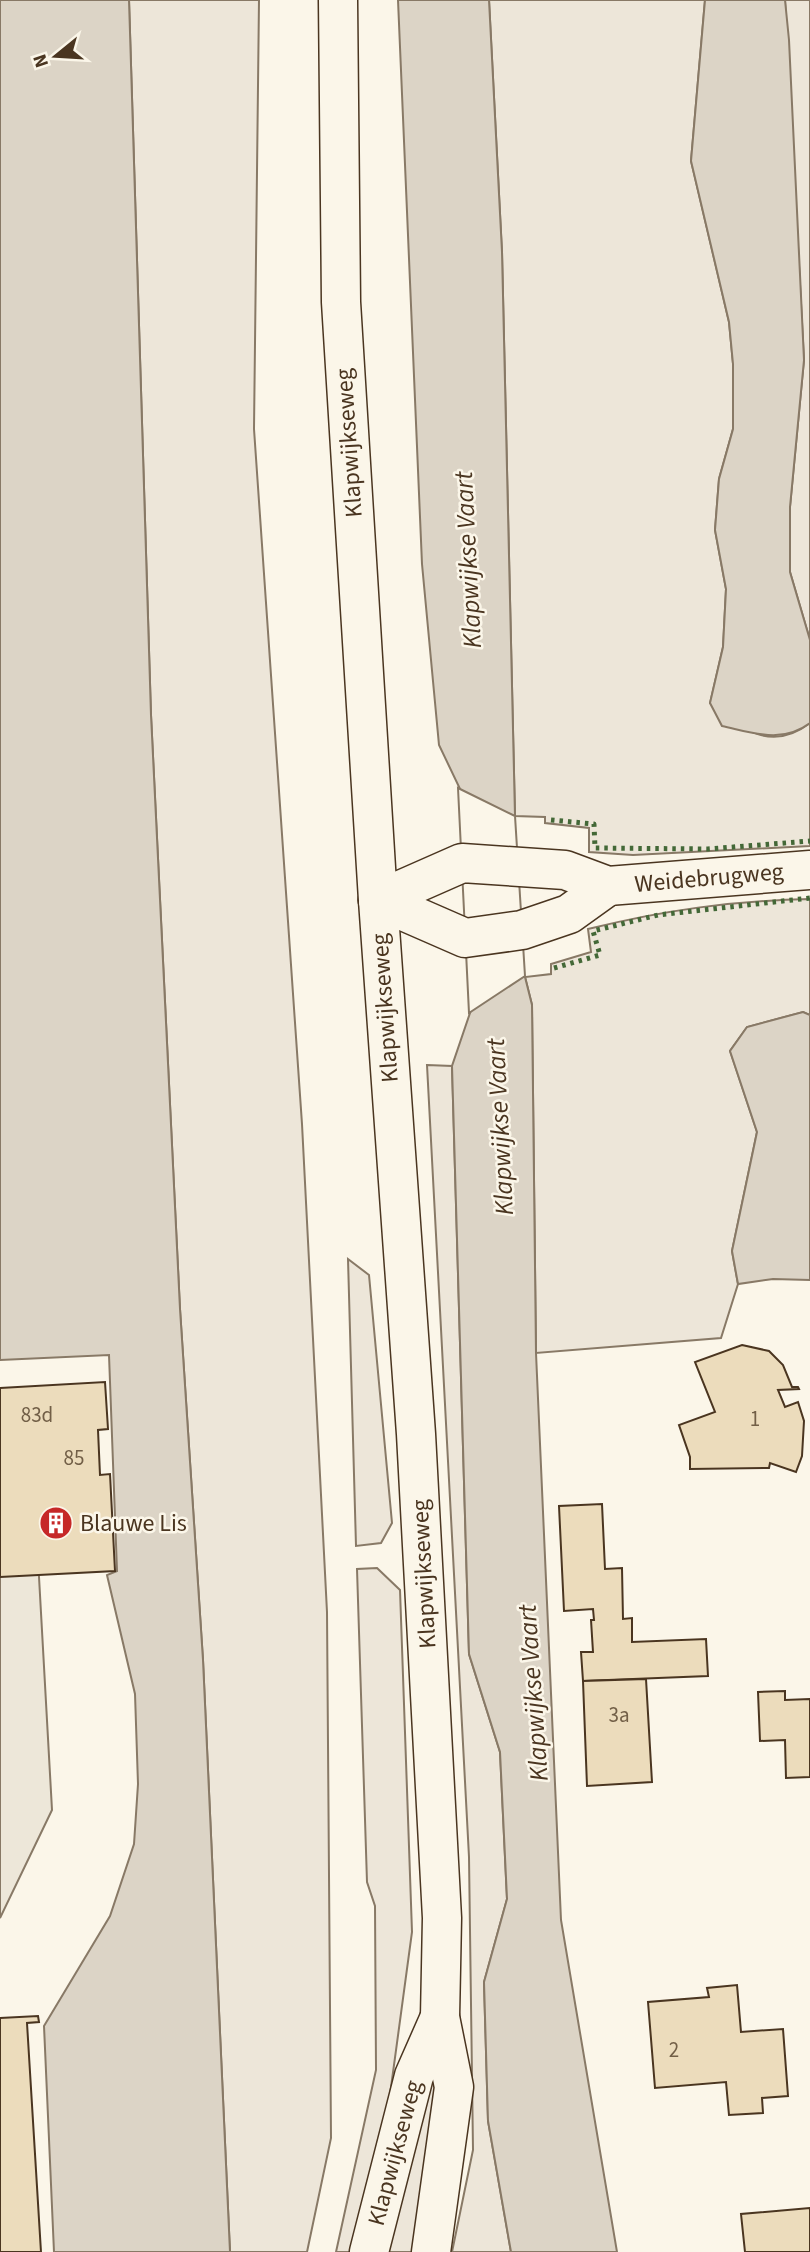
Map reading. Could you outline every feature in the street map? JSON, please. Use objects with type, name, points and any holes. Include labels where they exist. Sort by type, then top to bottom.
[{"type":"main road","name":"Klapwijkseweg","points":[[338,0],[341,302],[377,900],[418,1461],[442,1917],[440,2017],[454,2087],[432,2252]]},
{"type":"main road","name":"Weidebrugweg","points":[[377,900],[461,863],[565,870],[608,886],[810,870]]},
{"type":"main road","name":"Weidebrugweg","points":[[377,900],[465,938],[522,930],[569,914],[608,886]]},
{"type":"main road","name":"Klapwijkseweg","points":[[369,2252],[414,2076],[440,2017]]},
{"type":"shaded area","points":[[129,0],[259,0],[254,429],[302,1124],[327,1612],[331,2138],[307,2252],[230,2252],[203,1660],[180,1309],[151,715]]},
{"type":"shaded area","points":[[489,0],[705,0],[691,161],[729,322],[733,364],[733,429],[719,479],[715,530],[726,589],[723,647],[710,703],[745,729],[770,737],[796,732],[810,723],[810,846],[633,855],[589,852],[589,828],[545,823],[545,817],[515,816],[502,252]]},
{"type":"shaded area","points":[[785,0],[810,0],[810,640],[790,572],[790,507],[804,360]]},
{"type":"shaded area","points":[[810,899],[810,1015],[803,1012],[747,1027],[730,1051],[757,1132],[732,1251],[738,1284],[721,1338],[536,1353],[532,1005],[525,977],[551,974],[551,964],[591,952],[588,929],[698,908]]},
{"type":"shaded area","points":[[427,1065],[452,1066],[469,1654],[500,1752],[507,1899],[484,1982],[488,2121],[511,2252],[452,2252],[473,2150],[469,1857]]},
{"type":"shaded area","points":[[348,1259],[369,1275],[392,1523],[381,1543],[356,1546]]},
{"type":"shaded area","points":[[38,1559],[52,1810],[0,1918],[0,1561]]},
{"type":"shaded area","points":[[377,1568],[400,1590],[412,1932],[389,2102],[352,2252],[336,2252],[376,2070],[375,1906],[367,1882],[357,1569]]},
{"type":"shaded area","points":[[438,2079],[417,2252],[387,2252],[426,2082]]},
{"type":"water","points":[[0,0],[129,0],[151,715],[180,1309],[203,1660],[230,2252],[54,2252],[44,2026],[110,1916],[134,1844],[138,1784],[135,1694],[107,1575],[117,1571],[109,1355],[0,1360]]},
{"type":"water","name":"Klapwijkse Vaart","points":[[398,0],[489,0],[502,252],[515,816],[512,818],[521,975],[525,977],[532,1005],[536,1353],[561,1920],[617,2252],[511,2252],[488,2121],[484,1982],[507,1899],[500,1752],[469,1654],[452,1066],[471,1010],[461,791],[439,745],[422,564]]},
{"type":"water","points":[[705,0],[785,0],[789,40],[804,360],[790,507],[790,572],[810,640],[810,723],[778,735],[757,734],[722,726],[710,703],[723,647],[726,589],[715,530],[719,479],[733,429],[733,364],[729,322],[691,161]]},
{"type":"water","points":[[803,1012],[810,1015],[810,1280],[773,1279],[738,1284],[732,1251],[757,1132],[730,1051],[747,1027]]},
{"type":"pier","points":[[458,788],[515,816],[525,976],[469,1013]]},
{"type":"building","points":[[742,1345],[769,1351],[783,1365],[792,1387],[799,1389],[778,1390],[785,1407],[798,1402],[804,1421],[802,1456],[796,1472],[770,1463],[769,1468],[690,1469],[690,1457],[679,1425],[715,1412],[695,1362]]},
{"type":"building","name":"Blauwe Lis","points":[[105,1382],[108,1429],[98,1430],[100,1475],[110,1474],[115,1571],[0,1577],[0,1388]]},
{"type":"building","points":[[602,1504],[605,1569],[622,1568],[623,1619],[632,1618],[632,1642],[706,1639],[708,1676],[583,1681],[581,1652],[593,1652],[593,1609],[564,1611],[559,1506]]},
{"type":"building","points":[[646,1679],[652,1782],[587,1786],[583,1681]]},
{"type":"building","points":[[785,1691],[785,1700],[810,1699],[810,1777],[786,1778],[785,1740],[760,1741],[758,1692]]},
{"type":"building","points":[[737,1985],[741,2032],[783,2029],[788,2096],[762,2098],[763,2113],[729,2115],[726,2082],[655,2088],[648,2002],[709,1997],[707,1988]]},
{"type":"building","points":[[38,2016],[39,2022],[27,2023],[41,2252],[0,2252],[0,2018]]},
{"type":"building","points":[[810,2208],[810,2252],[745,2252],[741,2214]]},
{"type":"hedge","points":[[551,820],[594,824],[595,848],[708,849],[810,841]]},
{"type":"hedge","points":[[554,968],[600,955],[593,931],[658,915],[810,898]]},
{"type":"place","name":"Blauwe Lis","points":[[56,1523]]}]
